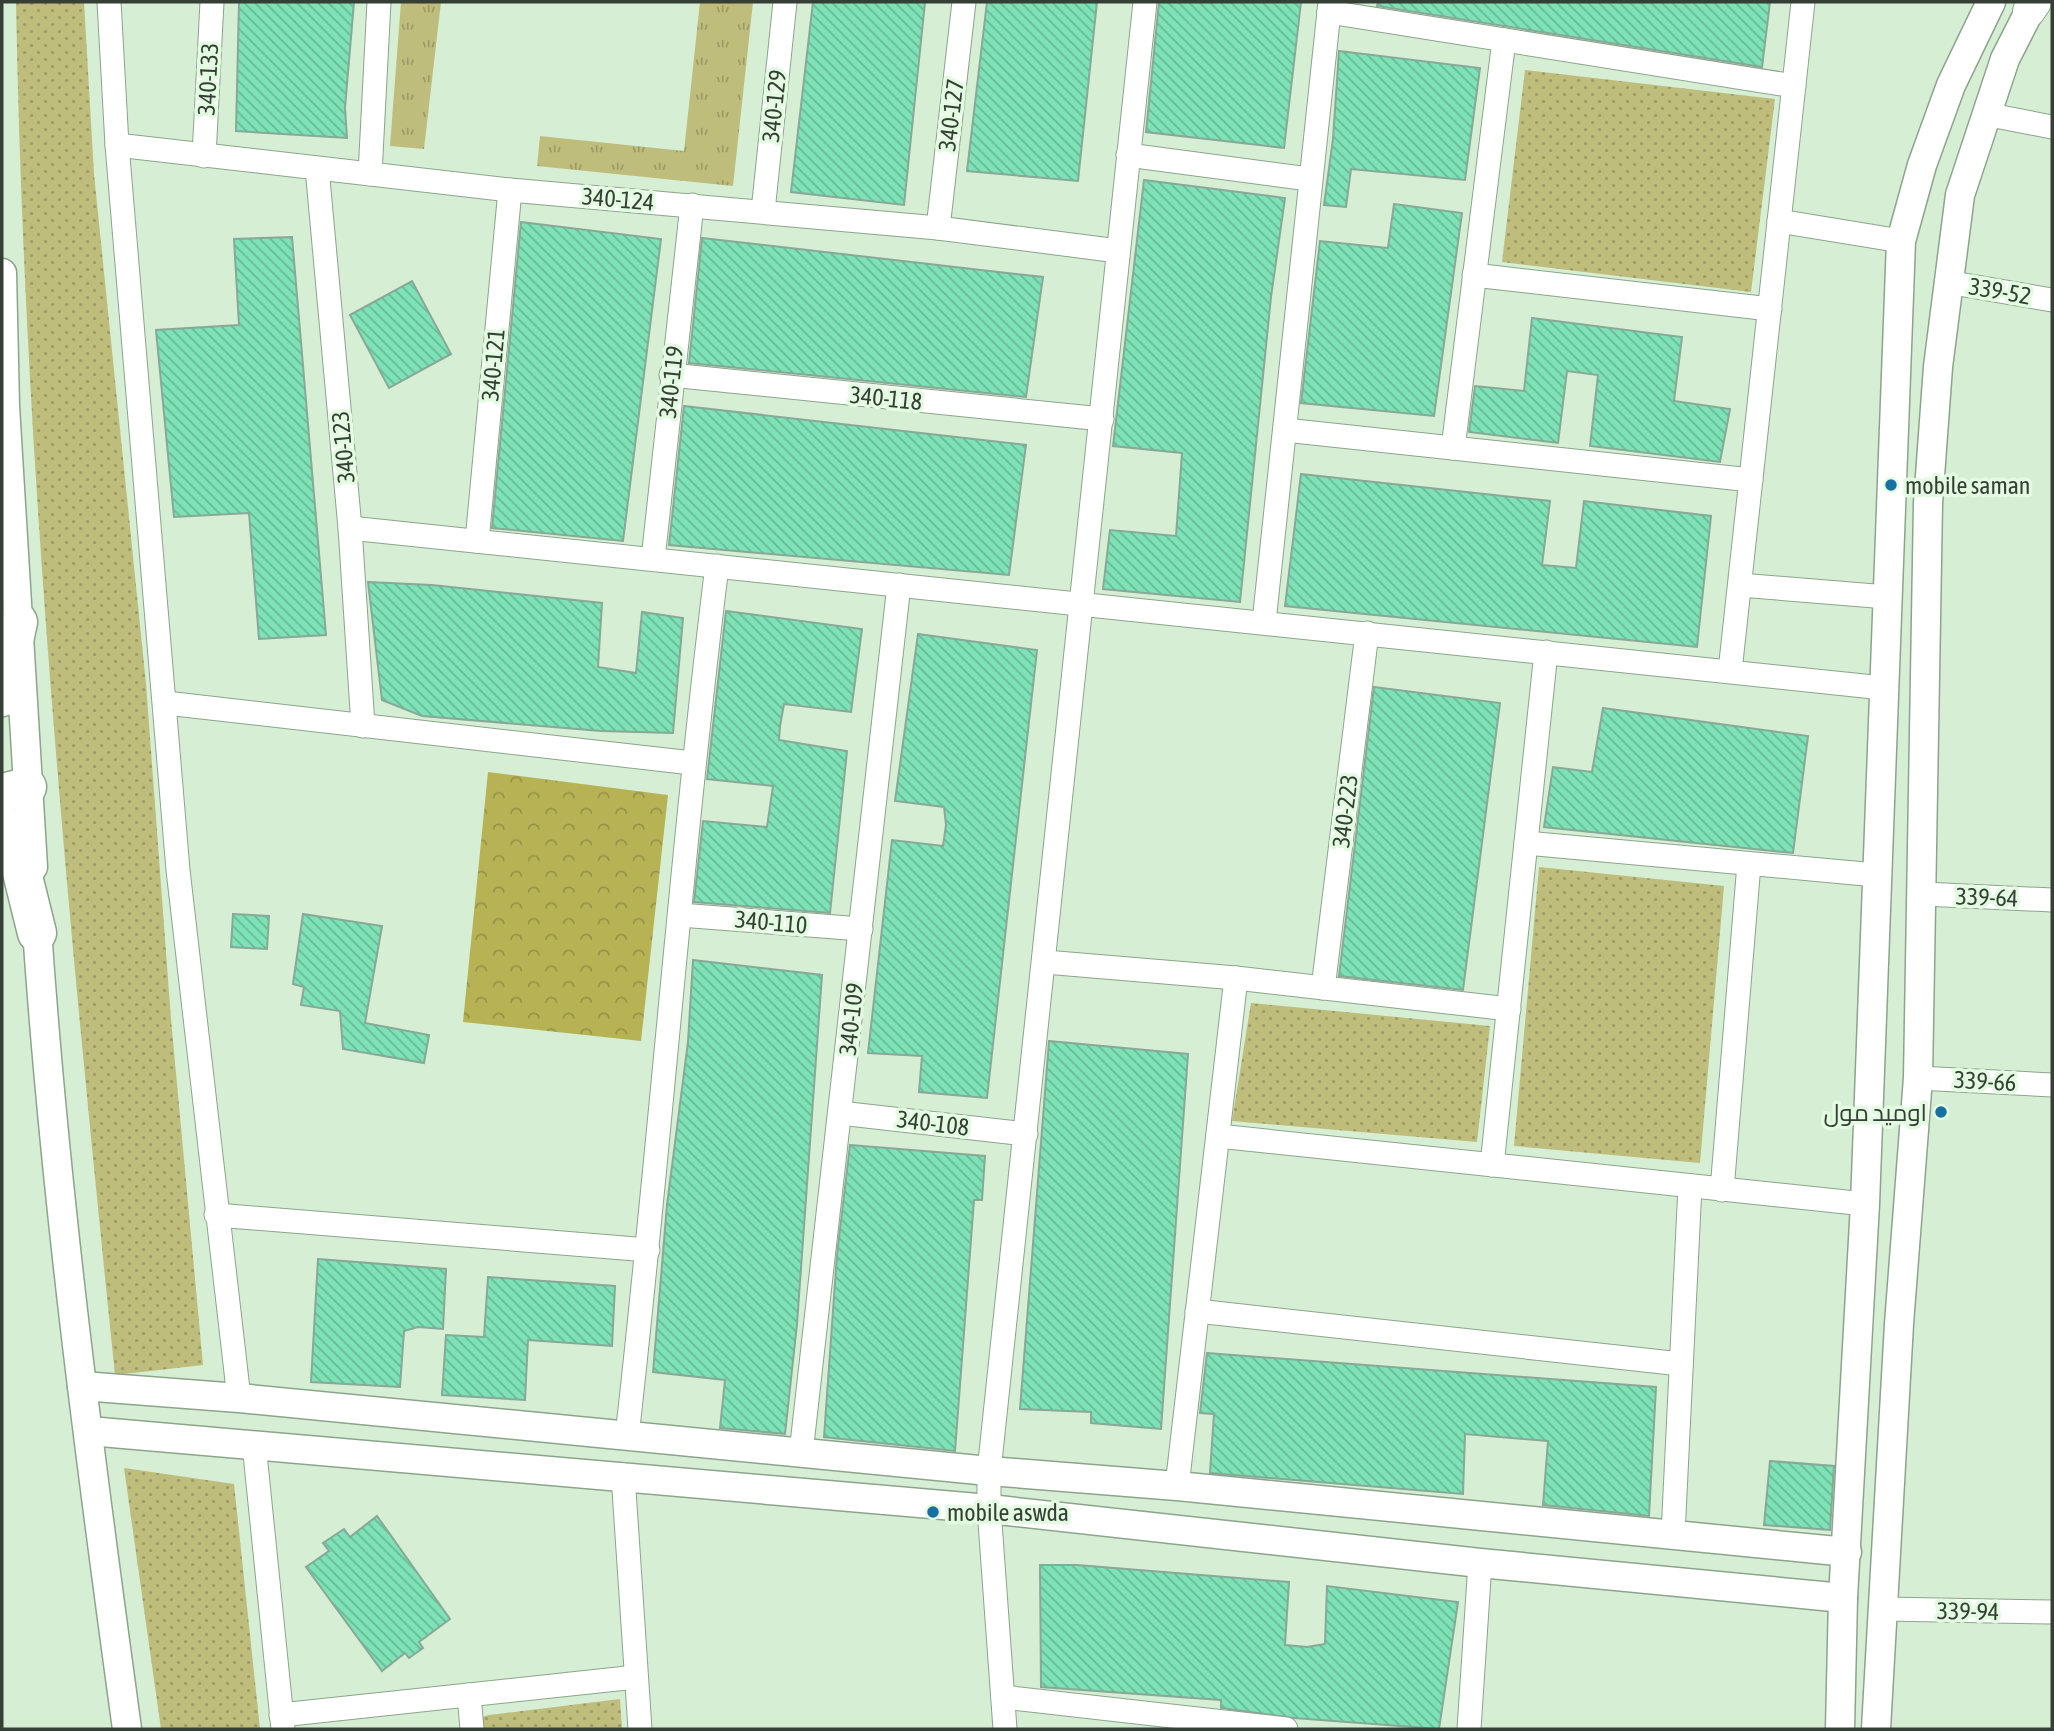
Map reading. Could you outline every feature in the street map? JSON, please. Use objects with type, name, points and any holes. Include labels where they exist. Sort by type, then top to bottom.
[{"type":"highway","points":[[2,697],[18,622]]},
{"type":"highway","points":[[2,823],[14,840],[37,933]]},
{"type":"street","points":[[108,2],[117,145],[178,870],[239,1398]]},
{"type":"street","name":"340-133","points":[[204,156],[212,2]]},
{"type":"street","points":[[370,174],[379,2]]},
{"type":"street","name":"340-129","points":[[763,211],[785,2]]},
{"type":"street","name":"340-127","points":[[937,228],[964,2]]},
{"type":"street","points":[[1005,1729],[989,1509],[989,1471],[1145,2]]},
{"type":"street","points":[[1730,671],[1803,2]]},
{"type":"street","points":[[1840,1729],[1843,1598],[1865,1204],[1901,241],[1922,165],[1951,85],[1991,2]]},
{"type":"street","points":[[1876,1729],[1899,1324],[1918,1078],[1928,503],[1947,282],[1960,195],[1984,114],[2005,59],[2033,5]]},
{"type":"street","points":[[1264,622],[1329,7],[1504,40],[1794,86]]},
{"type":"street","points":[[1453,448],[1504,40]]},
{"type":"street","points":[[1984,114],[2052,127]]},
{"type":"street","name":"340-124","points":[[117,145],[510,190],[937,228],[1118,251]]},
{"type":"street","points":[[1128,155],[1309,179]]},
{"type":"street","name":"340-123","points":[[317,168],[350,527],[363,726]]},
{"type":"street","name":"340-121","points":[[477,541],[510,190]]},
{"type":"street","name":"340-119","points":[[653,559],[671,375],[692,205]]},
{"type":"street","points":[[1779,221],[1901,241]]},
{"type":"street","points":[[2,273],[5,407],[18,622],[14,782],[37,933],[46,1065],[82,1386],[127,1729]]},
{"type":"street","points":[[1474,275],[1770,309]]},
{"type":"street","name":"339-52","points":[[1947,282],[2052,300]]},
{"type":"street","name":"340-118","points":[[671,375],[1102,419]]},
{"type":"street","points":[[1285,430],[1751,480]]},
{"type":"street","points":[[350,527],[1883,688]]},
{"type":"street","points":[[627,1436],[648,1250],[692,763],[717,566]]},
{"type":"street","name":"340-109","points":[[801,1453],[899,585]]},
{"type":"street","points":[[1740,585],[1887,597]]},
{"type":"street","name":"340-223","points":[[1323,988],[1367,633]]},
{"type":"street","points":[[1492,1166],[1546,652]]},
{"type":"street","points":[[166,703],[692,763]]},
{"type":"street","points":[[1526,843],[1876,875]]},
{"type":"street","points":[[1722,1189],[1749,864]]},
{"type":"street","name":"339-64","points":[[1923,894],[2052,900]]},
{"type":"street","name":"340-110","points":[[680,915],[861,929]]},
{"type":"street","points":[[1045,962],[1236,978],[1509,1009]]},
{"type":"street","points":[[1177,1486],[1236,978]]},
{"type":"street","name":"339-66","points":[[1918,1078],[2052,1084]]},
{"type":"street","name":"340-108","points":[[840,1112],[1026,1134]]},
{"type":"street","points":[[1218,1136],[1865,1204]]},
{"type":"street","points":[[1673,1535],[1690,1186]]},
{"type":"street","points":[[216,1215],[648,1250]]},
{"type":"street","points":[[1197,1311],[1681,1364]]},
{"type":"street","points":[[1860,1323],[1899,1324]]},
{"type":"street","points":[[82,1386],[239,1398],[989,1471],[1177,1486],[1847,1552]]},
{"type":"street","points":[[89,1431],[623,1475],[989,1509],[1480,1563],[1843,1598]]},
{"type":"street","points":[[254,1444],[282,1722],[468,1695],[636,1677]]},
{"type":"street","points":[[623,1475],[640,1729]]},
{"type":"street","points":[[1469,1729],[1480,1563]]},
{"type":"street","name":"339-94","points":[[1884,1609],[2052,1612]]},
{"type":"street","points":[[468,1695],[472,1729]]},
{"type":"street","points":[[1003,1697],[1192,1724],[1286,1729]]},
{"type":"green space","points":[[16,2],[84,2],[94,174],[146,684],[171,1019],[203,1365],[115,1375],[65,861],[38,517],[28,346]]},
{"type":"green space","points":[[401,2],[441,2],[424,149],[390,146]]},
{"type":"green space","points":[[700,2],[753,2],[733,186],[537,166],[540,136],[684,151]]},
{"type":"green space","points":[[1525,70],[1775,99],[1751,292],[1502,262]]},
{"type":"green space","points":[[488,772],[668,795],[641,1041],[463,1022]]},
{"type":"green space","points":[[1539,867],[1724,886],[1700,1163],[1514,1146]]},
{"type":"green space","points":[[1251,1003],[1490,1026],[1477,1142],[1232,1121]]},
{"type":"green space","points":[[124,1468],[234,1484],[260,1729],[161,1729]]},
{"type":"green space","points":[[620,1699],[622,1729],[481,1729],[482,1717],[489,1715]]},
{"type":"building","points":[[239,2],[354,2],[345,108],[347,138],[236,131]]},
{"type":"building","points":[[813,2],[925,2],[904,205],[791,192]]},
{"type":"building","points":[[987,2],[1097,2],[1078,181],[967,171]]},
{"type":"building","points":[[1159,2],[1301,2],[1284,148],[1146,132]]},
{"type":"building","points":[[1378,2],[1770,2],[1762,67],[1377,6]]},
{"type":"building","points":[[1339,51],[1480,68],[1465,180],[1351,169],[1346,207],[1324,205],[1333,139]]},
{"type":"building","points":[[1144,180],[1285,198],[1271,297],[1240,602],[1103,589],[1110,530],[1176,536],[1182,453],[1113,446]]},
{"type":"building","points":[[1394,204],[1462,213],[1434,416],[1301,403],[1320,241],[1388,248]]},
{"type":"building","points":[[521,222],[661,239],[623,541],[492,528]]},
{"type":"building","points":[[292,237],[326,635],[259,639],[249,513],[174,517],[156,330],[239,325],[234,239]]},
{"type":"building","points":[[702,238],[1043,277],[1026,397],[689,363]]},
{"type":"building","points":[[412,281],[451,354],[389,388],[350,315]]},
{"type":"building","points":[[1532,318],[1682,337],[1674,401],[1730,409],[1720,462],[1590,446],[1598,375],[1567,371],[1558,443],[1469,432],[1475,386],[1524,391]]},
{"type":"building","points":[[684,406],[1026,445],[1009,575],[669,545]]},
{"type":"building","points":[[1301,474],[1550,501],[1542,565],[1576,568],[1584,501],[1711,516],[1697,647],[1285,606]]},
{"type":"building","points":[[368,582],[432,585],[602,603],[598,667],[636,673],[642,612],[683,618],[673,733],[601,731],[422,716],[382,700]]},
{"type":"building","points":[[726,611],[862,629],[851,712],[784,704],[780,726],[779,740],[847,751],[830,913],[694,902],[703,821],[767,827],[773,786],[707,779]]},
{"type":"building","points":[[918,634],[1037,650],[987,1098],[919,1092],[922,1056],[868,1053],[892,840],[943,846],[946,825],[944,807],[895,801]]},
{"type":"building","points":[[1374,687],[1500,703],[1463,990],[1339,976]]},
{"type":"building","points":[[1603,708],[1808,736],[1793,853],[1544,827],[1553,767],[1592,772]]},
{"type":"building","points":[[233,914],[269,916],[267,949],[231,947]]},
{"type":"building","points":[[303,914],[382,926],[365,1023],[429,1035],[424,1063],[343,1049],[340,1011],[301,1005],[304,987],[293,984]]},
{"type":"building","points":[[693,960],[822,975],[797,1324],[785,1434],[720,1428],[725,1380],[653,1372],[667,1205],[688,1042]]},
{"type":"building","points":[[1049,1041],[1188,1054],[1161,1429],[1091,1423],[1091,1412],[1020,1409]]},
{"type":"building","points":[[850,1145],[985,1156],[982,1200],[974,1200],[955,1451],[824,1437],[837,1255]]},
{"type":"building","points":[[318,1259],[446,1269],[443,1329],[418,1327],[404,1331],[400,1387],[311,1382]]},
{"type":"building","points":[[488,1277],[615,1286],[612,1346],[528,1340],[525,1400],[442,1395],[446,1335],[484,1337]]},
{"type":"building","points":[[1207,1353],[1656,1387],[1649,1516],[1543,1505],[1548,1441],[1465,1434],[1463,1494],[1210,1473],[1214,1414],[1200,1413]]},
{"type":"building","points":[[1770,1461],[1834,1466],[1830,1530],[1764,1525]]},
{"type":"building","points":[[377,1516],[450,1619],[419,1642],[423,1648],[409,1658],[405,1653],[382,1671],[306,1567],[329,1551],[323,1543],[344,1529],[350,1537]]},
{"type":"building","points":[[1040,1565],[1077,1565],[1289,1582],[1285,1645],[1307,1647],[1325,1644],[1327,1586],[1458,1602],[1439,1729],[1294,1718],[1221,1708],[1221,1700],[1041,1687]]},
{"type":"place","name":"mobile saman","points":[[1891,485]]},
{"type":"place","name":"اوميد مول","points":[[1941,1112]]},
{"type":"place","name":"mobile aswda","points":[[933,1512]]}]
